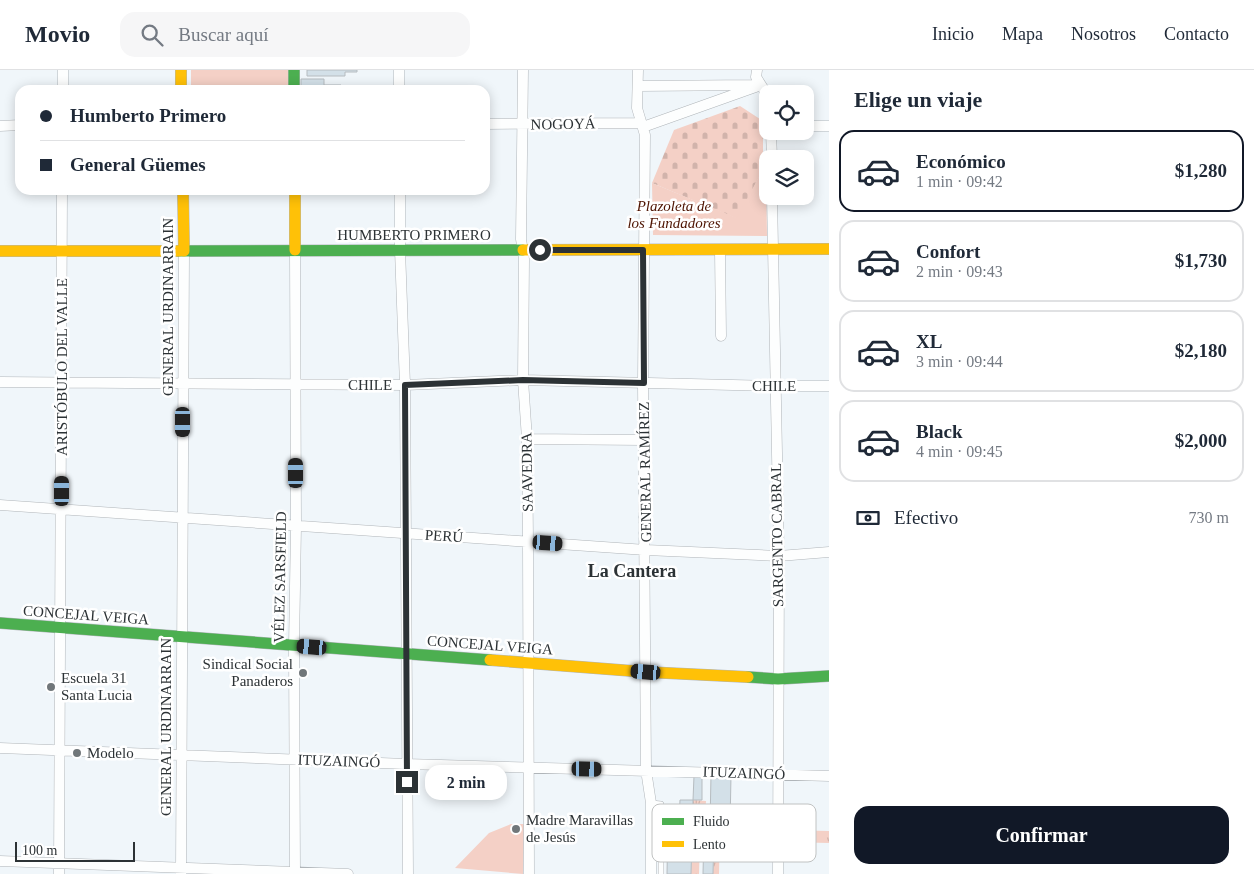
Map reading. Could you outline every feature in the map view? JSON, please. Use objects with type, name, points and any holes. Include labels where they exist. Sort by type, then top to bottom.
[{"type":"street","points":[[62,85],[63,70]]},
{"type":"street","points":[[181,70],[182,85]]},
{"type":"street","points":[[294,70],[294,85]]},
{"type":"street","points":[[398,70],[399,85]]},
{"type":"street","name":"SAAVEDRA","points":[[523,70],[522,250],[524,259],[523,380],[527,439],[529,874]]},
{"type":"street","name":"GENERAL RAMÍREZ","points":[[638,70],[637,108],[644,135],[646,770],[651,803],[651,874]]},
{"type":"street","points":[[757,70],[756,77],[761,85]]},
{"type":"street","points":[[638,86],[759,85]]},
{"type":"street","name":"NOGOYÁ","points":[[490,124],[642,125],[759,86]]},
{"type":"street","points":[[0,126],[15,125]]},
{"type":"street","points":[[814,126],[829,126]]},
{"type":"street","name":"ARISTÓBULO DEL VALLE","points":[[59,874],[62,195]]},
{"type":"street","name":"GENERAL URDINARRAIN","points":[[181,871],[183,195]]},
{"type":"street","name":"VÉLEZ SARSFIELD","points":[[295,195],[295,874]]},
{"type":"street","points":[[400,195],[405,385],[408,874]]},
{"type":"street","name":"SARGENTO CABRAL","points":[[772,205],[779,556],[777,804]]},
{"type":"street","name":"HUMBERTO PRIMERO","points":[[0,251],[829,249]]},
{"type":"street","points":[[720,250],[721,336]]},
{"type":"street","name":"CHILE","points":[[0,382],[405,385],[523,380],[829,386]]},
{"type":"street","points":[[527,439],[644,440]]},
{"type":"street","name":"PERÚ","points":[[0,505],[646,550],[779,556],[829,552]]},
{"type":"street","name":"CONCEJAL VEIGA","points":[[0,623],[646,672],[778,679],[829,676]]},
{"type":"street","name":"ITUZAINGÓ","points":[[0,748],[406,764],[829,776]]},
{"type":"street","points":[[0,860],[59,862],[181,871],[348,874]]},
{"type":"lane","points":[[651,803],[661,804]]},
{"type":"green space","points":[[191,70],[288,70],[288,85],[191,85]]},
{"type":"green space","points":[[740,106],[759,118],[759,140],[763,140],[763,150],[759,150],[759,177],[738,219],[652,183],[674,130]]},
{"type":"green space","name":"Plazoleta de los Fundadores","points":[[759,177],[759,205],[767,205],[767,236],[653,235],[652,183],[737,218]]},
{"type":"green space","points":[[693,800],[706,801],[706,804],[693,804]]},
{"type":"green space","points":[[511,824],[524,824],[523,874],[455,868],[489,833]]},
{"type":"green space","points":[[816,831],[829,831],[829,843],[816,843]]},
{"type":"green space","points":[[691,862],[699,862],[699,874],[691,874]]},
{"type":"green space","points":[[713,862],[719,862],[719,874],[713,874]]},
{"type":"building","points":[[307,70],[357,70],[357,72],[345,72],[345,76],[307,76]]},
{"type":"building","points":[[301,79],[324,79],[324,85],[301,85]]},
{"type":"building","points":[[711,775],[731,775],[730,804],[710,804]]},
{"type":"building","points":[[694,776],[702,776],[702,800],[693,800]]},
{"type":"building","points":[[680,800],[693,800],[693,804],[680,804]]},
{"type":"building","points":[[667,862],[691,862],[691,874],[667,874]]},
{"type":"building","points":[[703,862],[713,862],[713,874],[703,874]]},
{"type":"traffic: fast","points":[[294,70],[294,85]]},
{"type":"traffic: fast","points":[[179,251],[523,250]]},
{"type":"traffic: fast","points":[[0,623],[490,660]]},
{"type":"traffic: fast","points":[[748,677],[778,679],[829,676]]},
{"type":"traffic: slow","points":[[181,70],[181,85]]},
{"type":"traffic: slow","points":[[183,195],[184,251]]},
{"type":"traffic: slow","points":[[295,195],[295,250]]},
{"type":"traffic: slow","points":[[523,250],[829,249]]},
{"type":"traffic: slow","points":[[0,251],[179,251]]},
{"type":"traffic: slow","points":[[490,660],[646,672],[748,677]]},
{"type":"place","name":"Sindical Social Panaderos","points":[[303,673]]},
{"type":"place","name":"Escuela 31 Santa Lucia","points":[[51,687]]},
{"type":"place","name":"Modelo","points":[[77,753]]},
{"type":"place","name":"Madre Maravillas de Jesús","points":[[516,829]]},
{"type":"district","name":"La Cantera","points":[[632,571]]},
{"type":"route","points":[[407,782],[405,385],[523,380],[644,383],[643,250],[540,250]]}]
